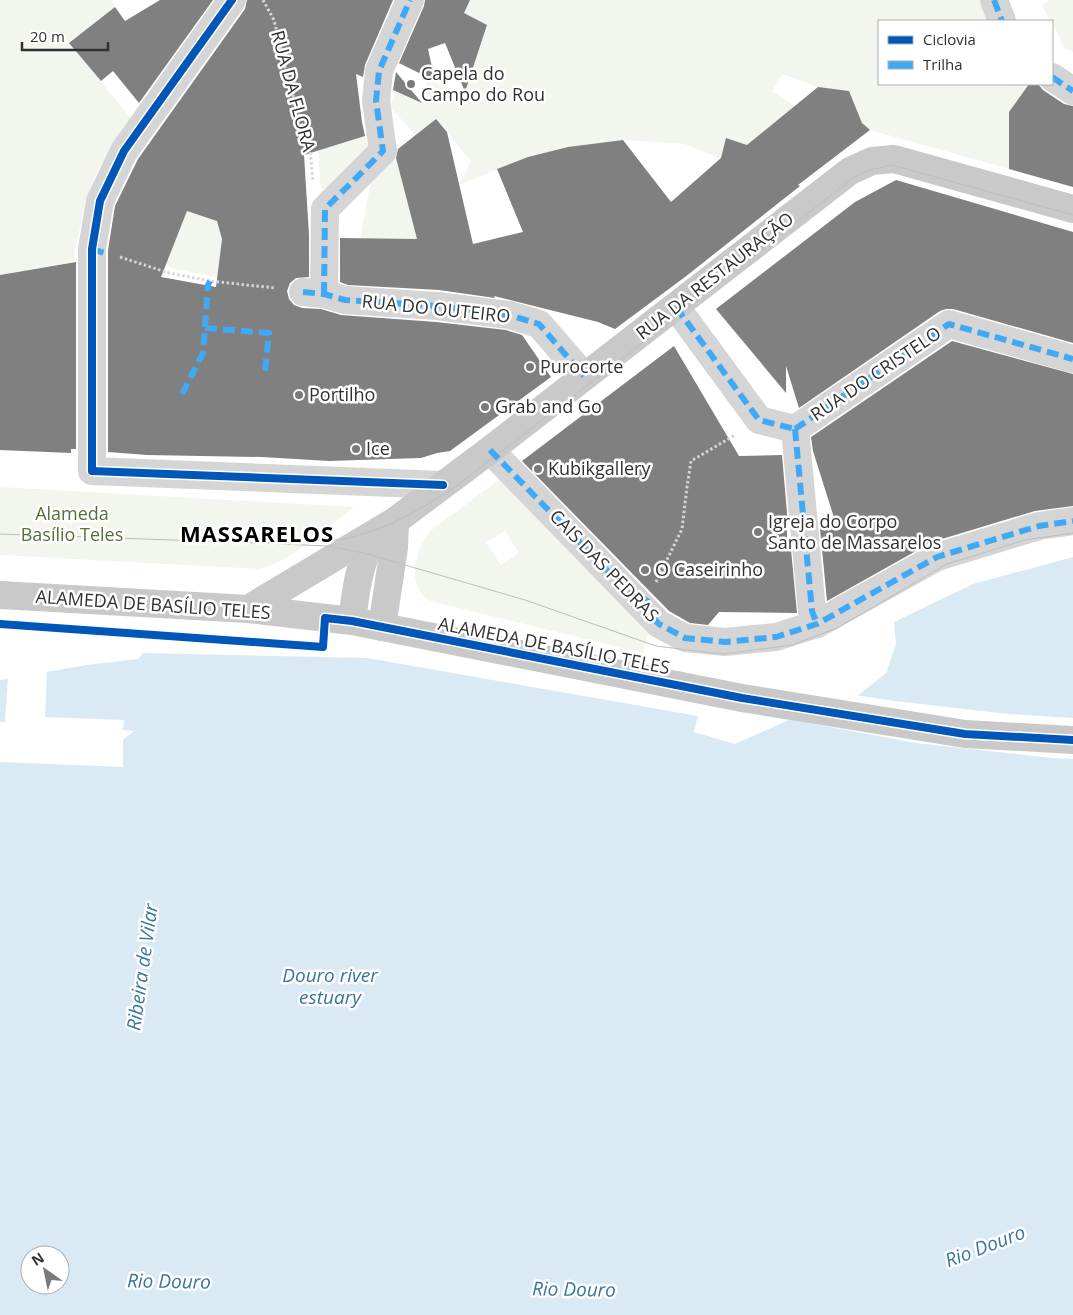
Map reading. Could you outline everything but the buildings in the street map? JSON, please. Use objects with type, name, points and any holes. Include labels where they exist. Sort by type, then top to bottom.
[{"type":"main road","name":"RUA DA RESTAURAÇÃO","points":[[248,609],[384,528],[490,450],[850,171],[872,161],[894,159],[1073,209]]},
{"type":"main road","name":"RUA DA RESTAURAÇÃO","points":[[352,621],[357,582],[362,562],[384,528]]},
{"type":"main road","points":[[382,627],[394,548],[384,528]]},
{"type":"main road","name":"ALAMEDA DE BASÍLIO TELES","points":[[0,595],[248,609],[352,621],[777,704],[965,734],[1073,740]]},
{"type":"street","points":[[232,0],[124,151],[100,201],[100,252],[92,471],[443,485]]},
{"type":"street","points":[[314,293],[325,209],[383,151],[376,101],[379,71],[410,0]]},
{"type":"street","points":[[994,0],[1002,20]]},
{"type":"street","points":[[1053,78],[1073,91]]},
{"type":"street","name":"RUA DO OUTEIRO","points":[[314,293],[345,300],[437,306],[509,315],[539,324],[584,376]]},
{"type":"street","points":[[676,307],[759,420],[795,429],[812,611],[817,624]]},
{"type":"street","name":"RUA DO CRISTELO","points":[[795,429],[949,324],[1073,358]]},
{"type":"street","name":"CAIS DAS PEDRAS","points":[[490,450],[645,602],[659,624],[685,638],[725,642],[776,637],[817,624],[937,556],[1040,526],[1073,521]]},
{"type":"path","points":[[100,252],[134,260],[169,273],[210,281],[314,293]]},
{"type":"path","points":[[645,602],[682,529],[691,462],[759,420]]},
{"type":"path","points":[[139,634],[303,646]]},
{"type":"green space","points":[[0,0],[111,0],[115,7],[70,43],[131,119],[97,171],[86,198],[73,262],[0,275]]},
{"type":"green space","points":[[470,0],[985,0],[991,20],[878,20],[878,85],[1028,85],[1009,112],[1009,169],[870,130],[849,113],[849,91],[818,87],[783,74],[772,91],[795,106],[747,145],[726,138],[721,159],[685,144],[623,140],[568,147],[528,157],[459,185],[471,161],[436,119],[416,136],[390,107],[395,91],[418,101],[429,78],[460,93],[474,66],[487,25],[464,13]]},
{"type":"green space","points":[[1050,0],[1073,0],[1073,52],[1064,48],[1053,20],[1050,20],[1042,5]]},
{"type":"green space","points":[[365,136],[370,155],[339,182],[321,190],[318,151]]},
{"type":"green space","points":[[395,152],[417,239],[360,240],[372,175]]},
{"type":"green space","points":[[215,198],[222,239],[217,277],[179,270],[161,264],[186,211],[208,218]]},
{"type":"green space","points":[[504,476],[649,630],[643,653],[428,600],[420,592],[416,584],[415,565],[421,547],[430,531]],"holes":[[[505,531],[519,553],[501,565],[486,543]]]},
{"type":"green space","name":"Alameda Basílio Teles","points":[[0,487],[354,507],[283,560],[259,569],[0,555]]},
{"type":"water","name":"Douro river estuary","points":[[1073,557],[1073,1315],[0,1315],[0,680],[87,665],[138,659],[143,653],[367,658],[698,716],[694,732],[735,744],[800,715],[856,697],[886,673],[896,644],[894,622],[973,584]]},
{"type":"pier","points":[[47,669],[45,717],[124,720],[123,730],[134,731],[123,740],[123,767],[0,762],[0,722],[5,722],[8,676]]},
{"type":"pier","points":[[855,695],[1008,714],[1073,718],[1073,759],[916,743],[787,719]]},
{"type":"tram line","points":[[323,541],[341,539],[375,530],[408,515],[455,487],[853,178],[867,171],[892,165],[1073,215]]},
{"type":"tram line","points":[[0,534],[327,546],[364,553],[525,600],[656,646],[723,654],[792,645],[837,628],[947,564],[1025,540],[1073,533]]},
{"type":"marked path","points":[[324,294],[325,209],[383,151],[376,101],[379,71],[410,0]]},
{"type":"marked path","points":[[994,0],[1002,20]]},
{"type":"marked path","points":[[1053,78],[1073,91]]},
{"type":"marked path","points":[[92,249],[108,254]]},
{"type":"marked path","points":[[182,394],[203,353],[208,285],[210,281]]},
{"type":"marked path","points":[[303,292],[324,294],[345,300],[437,306],[509,315],[539,324],[584,376]]},
{"type":"marked path","points":[[676,307],[759,420],[795,429]]},
{"type":"marked path","points":[[795,429],[949,324],[1073,359]]},
{"type":"marked path","points":[[205,328],[269,333],[265,371]]},
{"type":"marked path","points":[[795,429],[812,611],[817,624]]},
{"type":"marked path","points":[[490,450],[659,624],[685,638],[725,642],[776,637],[817,624],[937,557],[1039,526],[1073,521]]},
{"type":"marked path","points":[[642,607],[648,598]]},
{"type":"cycle path","points":[[232,0],[124,151],[100,201],[92,249],[92,471],[443,485]]},
{"type":"cycle path","points":[[0,624],[323,647],[325,618],[352,621],[742,698],[965,734],[1073,740]]},
{"type":"place","name":"Capela do Campo do Rou","points":[[411,84]]},
{"type":"place","name":"Purocorte","points":[[530,367]]},
{"type":"place","name":"Portilho","points":[[299,395]]},
{"type":"place","name":"Grab and Go","points":[[485,407]]},
{"type":"place","name":"Ice","points":[[356,449]]},
{"type":"place","name":"Kubikgallery","points":[[538,469]]},
{"type":"place","name":"Igreja do Corpo Santo de Massarelos","points":[[758,532]]},
{"type":"place","name":"O Caseirinho","points":[[645,570]]},
{"type":"district","name":"MASSARELOS","points":[[257,534]]},
{"type":"water label","name":"Ribeira de Vilar","points":[[142,967]]},
{"type":"water label","name":"Rio Douro","points":[[985,1246]]},
{"type":"water label","name":"Rio Douro","points":[[169,1281]]},
{"type":"water label","name":"Rio Douro","points":[[574,1289]]}]
